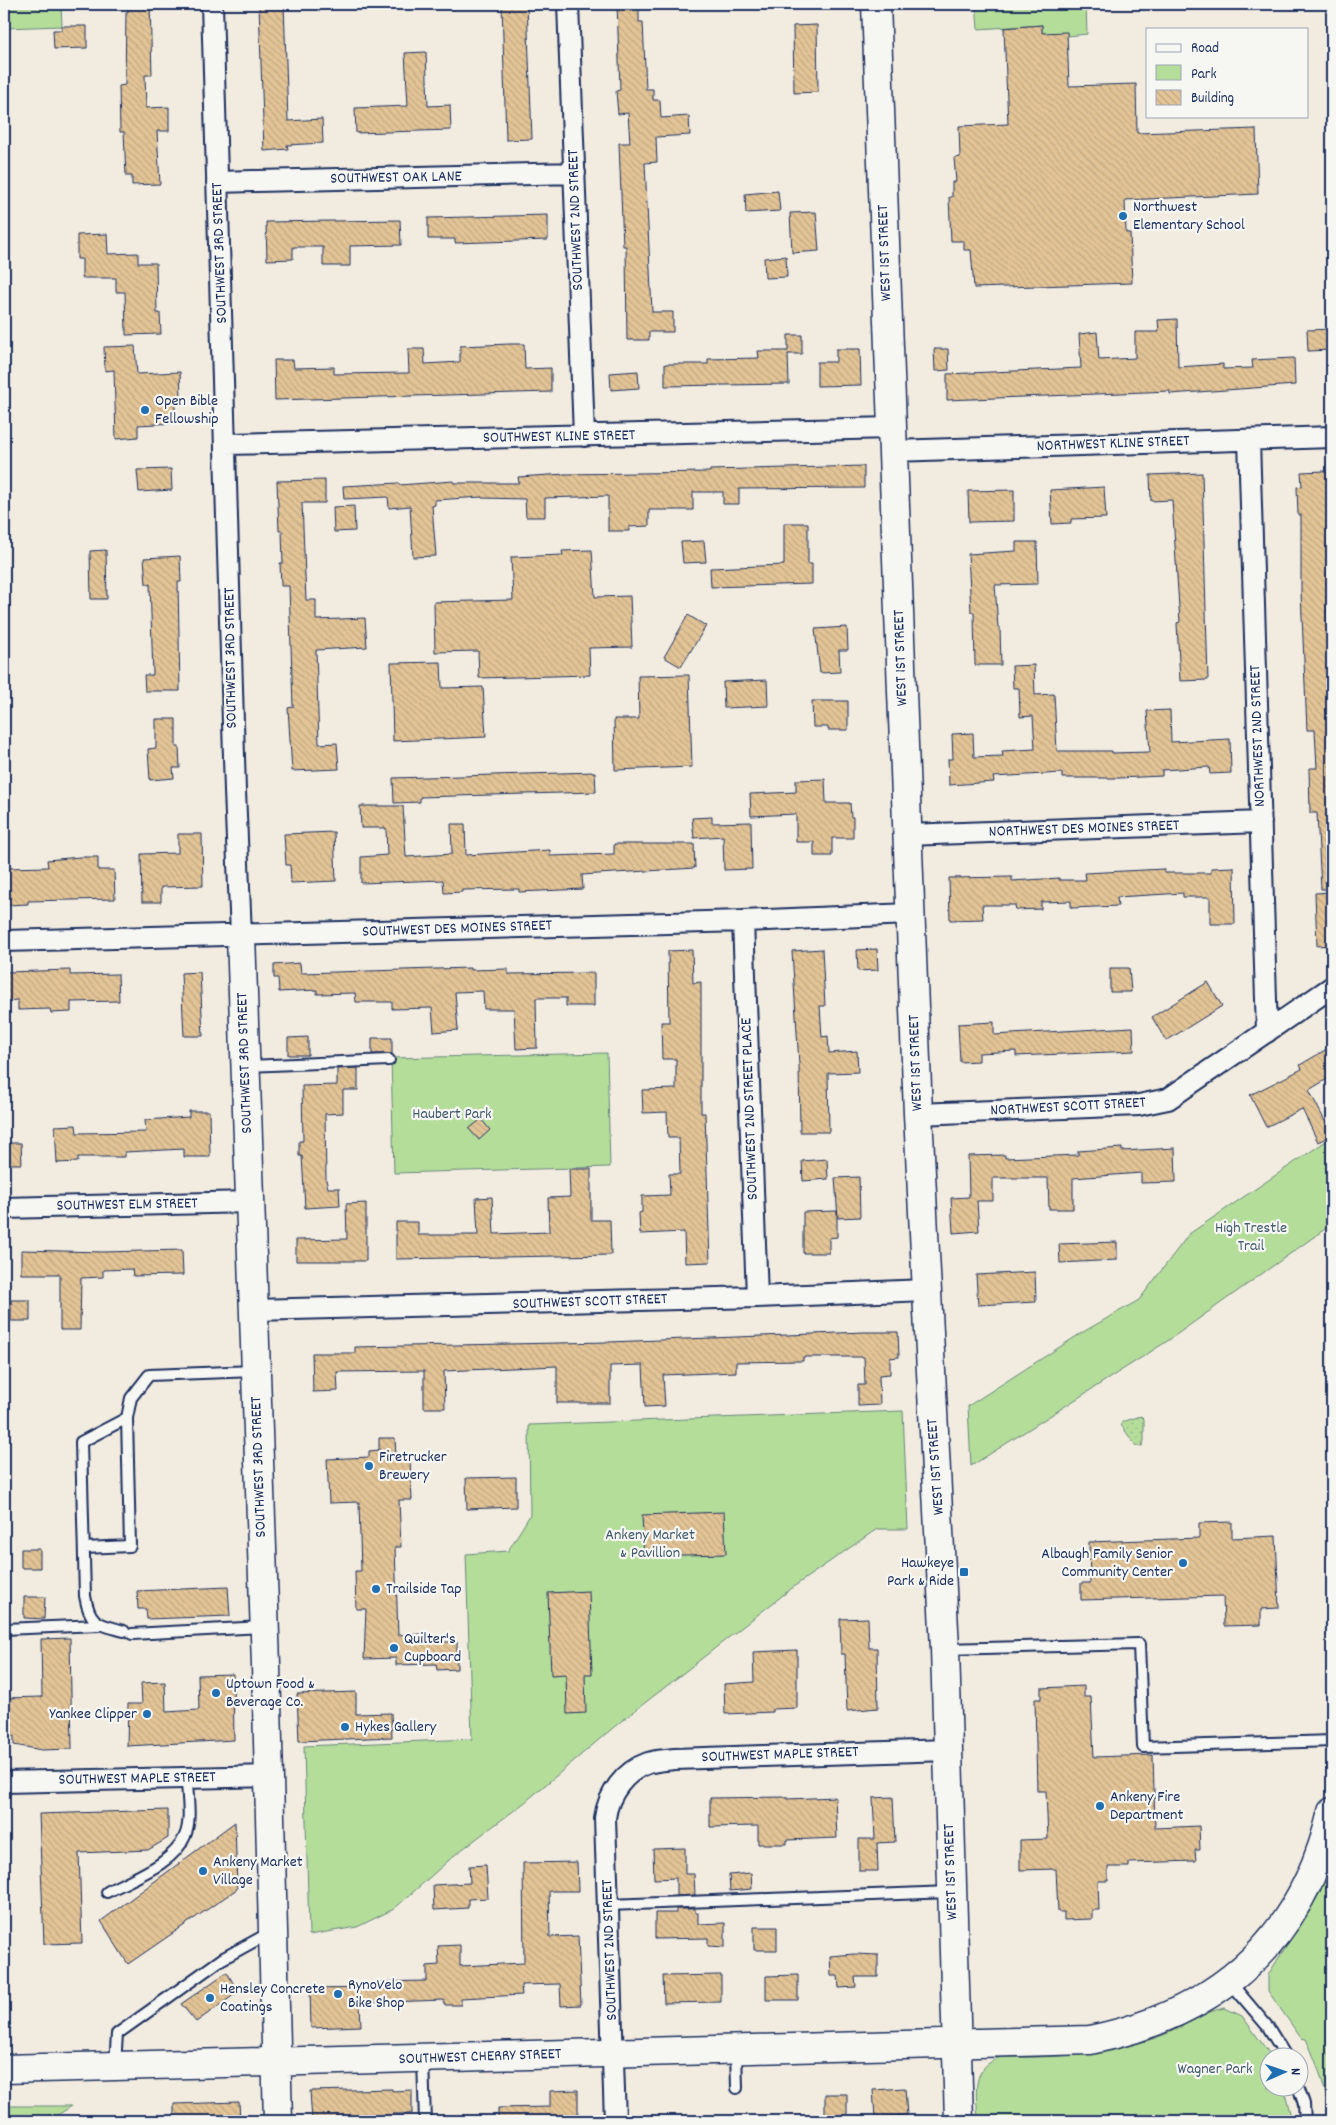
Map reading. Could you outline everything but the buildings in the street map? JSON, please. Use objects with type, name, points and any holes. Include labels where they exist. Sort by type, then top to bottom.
[{"type":"street","name":"SOUTHWEST 3RD STREET","points":[[212,4],[226,444],[234,791],[241,935],[270,1776],[278,2121]]},
{"type":"street","name":"SOUTHWEST 2ND STREET","points":[[568,4],[584,436]]},
{"type":"street","name":"WEST 1ST STREET","points":[[876,4],[918,1114],[945,1649],[959,2121]]},
{"type":"street","name":"SOUTHWEST OAK LANE","points":[[218,182],[575,173]]},
{"type":"street","name":"SOUTHWEST KLINE STREET","points":[[226,444],[584,436],[892,440]]},
{"type":"street","name":"NORTHWEST KLINE STREET","points":[[892,440],[1248,440],[1332,437]]},
{"type":"street","name":"NORTHWEST 2ND STREET","points":[[1248,440],[1267,1032]]},
{"type":"street","name":"NORTHWEST DES MOINES STREET","points":[[907,835],[1261,822]]},
{"type":"street","name":"SOUTHWEST DES MOINES STREET","points":[[4,941],[743,921],[910,914]]},
{"type":"street","name":"SOUTHWEST 2ND STREET PLACE","points":[[743,921],[757,1297]]},
{"type":"street","name":"NORTHWEST SCOTT STREET","points":[[918,1114],[1152,1103],[1168,1099],[1332,987]]},
{"type":"street","name":"SOUTHWEST ELM STREET","points":[[4,1208],[250,1202]]},
{"type":"street","name":"SOUTHWEST SCOTT STREET","points":[[254,1310],[757,1297],[926,1290]]},
{"type":"street","name":"SOUTHWEST MAPLE STREET","points":[[620,1783],[644,1765],[675,1759],[948,1750]]},
{"type":"street","name":"SOUTHWEST MAPLE STREET","points":[[4,1782],[270,1776]]},
{"type":"street","name":"SOUTHWEST 2ND STREET","points":[[615,2121],[605,1818],[606,1807],[620,1783]]},
{"type":"street","name":"SOUTHWEST CHERRY STREET","points":[[4,2069],[423,2059],[957,2042],[1090,2040],[1126,2032],[1162,2020],[1188,2007],[1229,1981],[1251,1962],[1276,1934],[1296,1906],[1313,1874],[1326,1839],[1332,1812]]},
{"type":"lane","points":[[245,1066],[389,1060]]},
{"type":"lane","points":[[84,1548],[130,1546],[127,1418],[131,1398],[149,1375],[256,1371]]},
{"type":"lane","points":[[99,1625],[87,1610],[81,1442],[127,1418]]},
{"type":"lane","points":[[4,1629],[99,1625],[128,1632],[265,1627]]},
{"type":"lane","points":[[945,1649],[1139,1644],[1143,1747],[1332,1741]]},
{"type":"lane","points":[[107,1892],[168,1859],[184,1837],[188,1819],[187,1778]]},
{"type":"lane","points":[[609,1905],[952,1892]]},
{"type":"lane","points":[[115,2067],[117,2034],[222,1958],[274,1930]]},
{"type":"lane","points":[[1229,1981],[1268,2027],[1281,2048]]},
{"type":"lane","points":[[736,2049],[737,2088]]},
{"type":"lane","points":[[423,2059],[425,2121]]},
{"type":"lane","points":[[1302,2098],[1305,2121]]},
{"type":"green space","points":[[4,4],[61,4],[62,26],[4,28]]},
{"type":"green space","points":[[976,4],[1086,4],[1087,34],[1067,36],[1042,33],[1042,25],[978,29]]},
{"type":"green space","name":"Haubert Park","points":[[607,1053],[610,1167],[394,1173],[391,1058]]},
{"type":"green space","name":"High Trestle Trail","points":[[1332,1137],[1332,1224],[1166,1342],[971,1466],[968,1406],[1083,1332],[1139,1300],[1189,1234]]},
{"type":"green space","name":"Ankeny Market & Pavillion","points":[[903,1411],[908,1529],[877,1529],[796,1585],[614,1727],[524,1803],[456,1854],[394,1909],[357,1927],[309,1935],[304,1746],[472,1739],[466,1554],[508,1551],[530,1515],[529,1425]]},
{"type":"green space","points":[[1141,1416],[1144,1419],[1144,1441],[1142,1446],[1136,1446],[1121,1425],[1122,1422]]},
{"type":"green space","points":[[1332,1863],[1332,2121],[1329,2121],[1324,2089],[1306,2039],[1301,2038],[1268,1991],[1268,1975],[1317,1897]]},
{"type":"green space","name":"Wagner Park","points":[[1225,2008],[1242,2016],[1265,2048],[1258,2048],[1258,2098],[1286,2098],[1292,2121],[978,2121],[976,2092],[979,2075],[991,2062],[1001,2057],[1064,2056],[1126,2047],[1166,2034],[1202,2015]]},
{"type":"green space","points":[[4,2106],[72,2106],[48,2121],[4,2121]]},
{"type":"place","name":"Northwest Elementary School","points":[[1123,216]]},
{"type":"place","name":"Open Bible Fellowship","points":[[145,410]]},
{"type":"place","name":"Firetrucker Brewery","points":[[369,1466]]},
{"type":"place","name":"Albaugh Family Senior Community Center","points":[[1183,1563]]},
{"type":"place","name":"Hawkeye Park & Ride","points":[[964,1572]]},
{"type":"place","name":"Trailside Tap","points":[[376,1589]]},
{"type":"place","name":"Quilter's Cupboard","points":[[394,1648]]},
{"type":"place","name":"Uptown Food & Beverage Co.","points":[[216,1693]]},
{"type":"place","name":"Yankee Clipper","points":[[147,1714]]},
{"type":"place","name":"Hykes Gallery","points":[[345,1727]]},
{"type":"place","name":"Ankeny Fire Department","points":[[1100,1806]]},
{"type":"place","name":"Ankeny Market Village","points":[[203,1871]]},
{"type":"place","name":"RynoVelo Bike Shop","points":[[338,1994]]},
{"type":"place","name":"Hensley Concrete Coatings","points":[[210,1998]]}]
